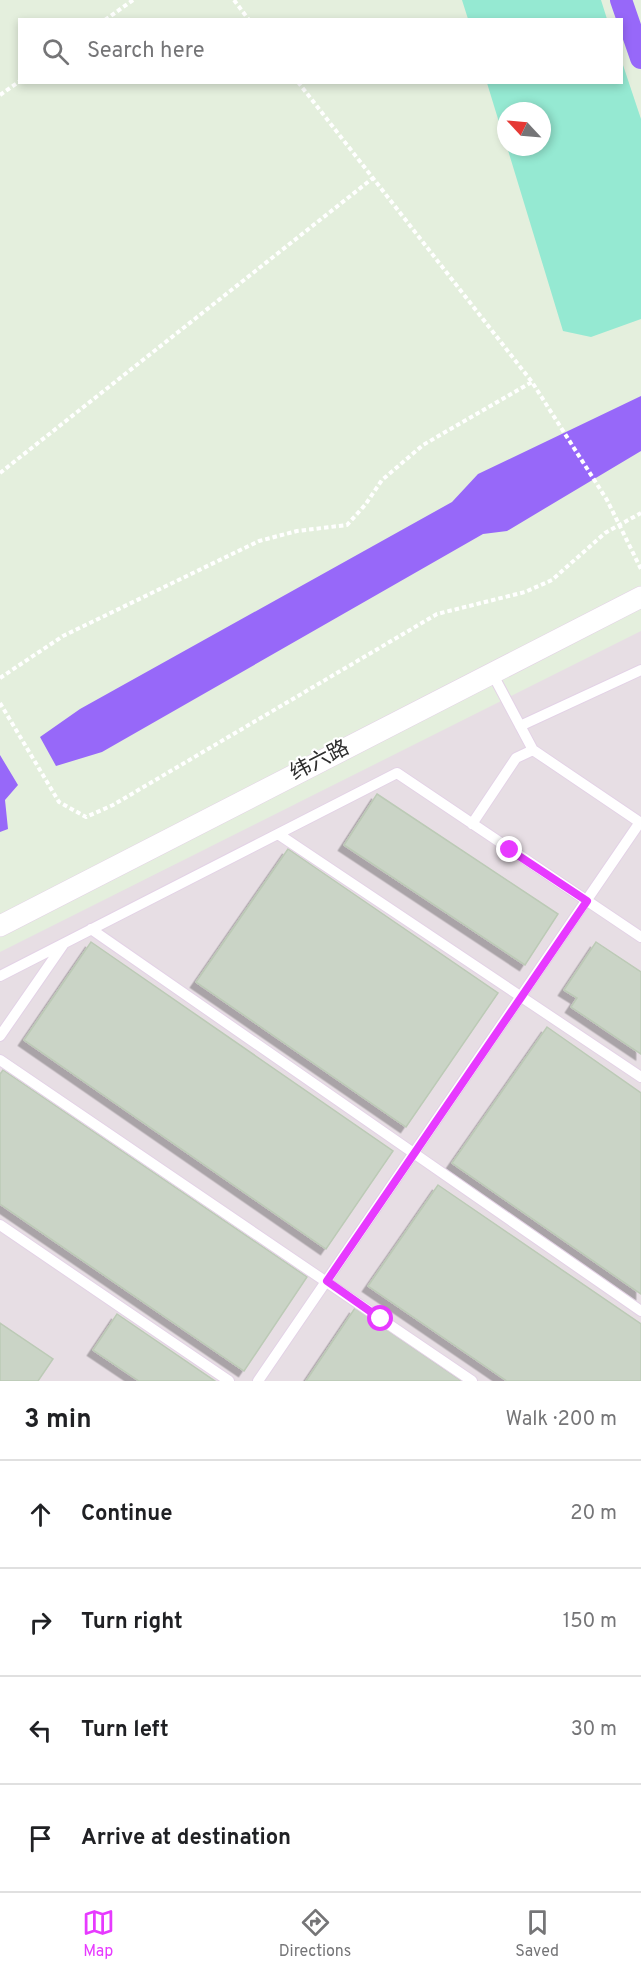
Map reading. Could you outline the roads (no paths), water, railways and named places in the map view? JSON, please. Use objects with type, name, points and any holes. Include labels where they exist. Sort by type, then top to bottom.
[{"type":"street","name":"纬六路","points":[[0,926],[641,597]]},
{"type":"lane","points":[[520,726],[641,670]]},
{"type":"lane","points":[[258,1381],[640,823],[533,750],[492,673]]},
{"type":"lane","points":[[472,824],[516,758],[533,750]]},
{"type":"lane","points":[[0,976],[397,773],[641,937]]},
{"type":"lane","points":[[278,834],[641,1077]]},
{"type":"lane","points":[[91,929],[641,1311]]},
{"type":"lane","points":[[0,1036],[63,944]]},
{"type":"lane","points":[[0,1060],[472,1381]]},
{"type":"lane","points":[[0,1225],[229,1381]]},
{"type":"waterway","points":[[621,0],[641,58]]}]
